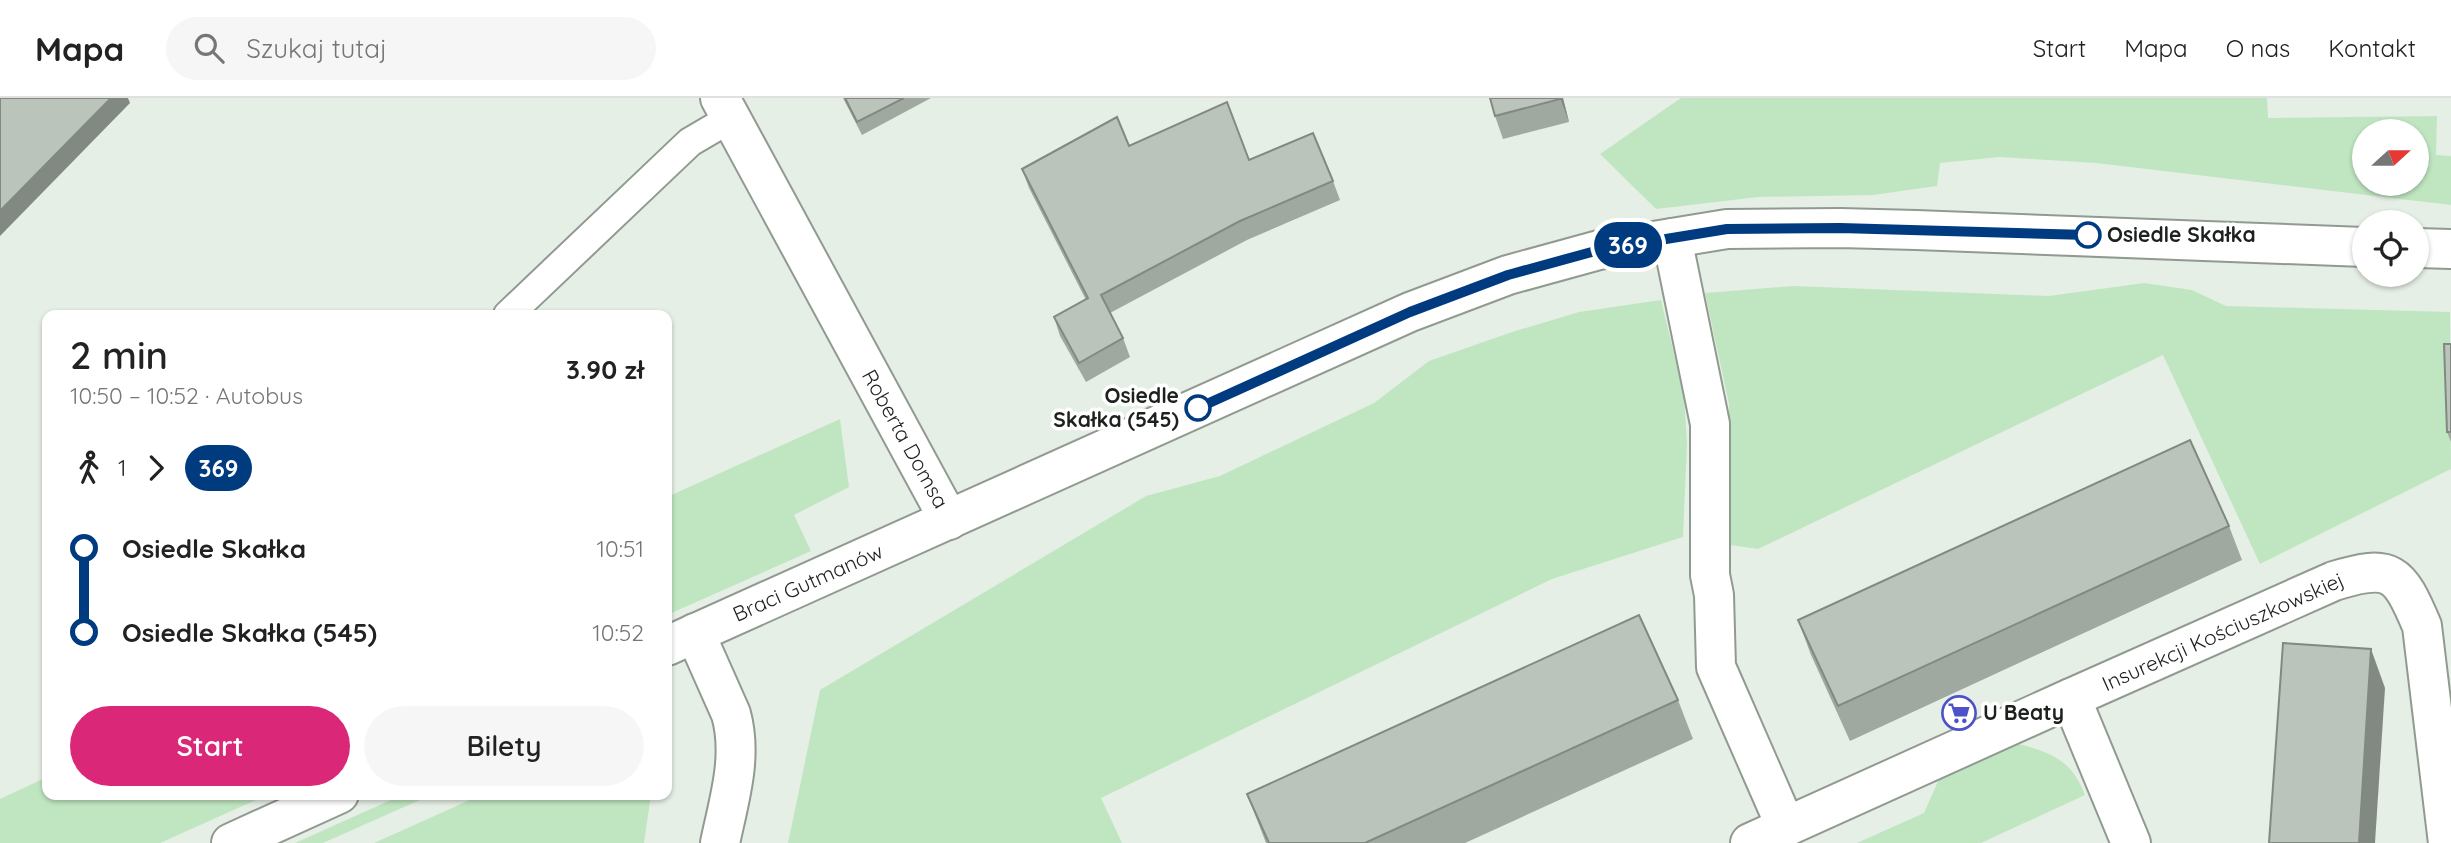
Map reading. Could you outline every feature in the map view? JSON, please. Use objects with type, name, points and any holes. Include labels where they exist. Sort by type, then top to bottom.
[{"type":"street","name":"Roberta Domsa","points":[[725,108],[949,520],[1422,307],[1508,275],[1599,250],[1727,229],[1840,228],[2077,234],[2352,246]]},
{"type":"street","points":[[1672,238],[1710,424],[1710,575],[1714,595],[1716,667],[1786,827]]},
{"type":"street","points":[[2429,248],[2451,249]]},
{"type":"street","name":"Braci Gutmanów","points":[[681,639],[949,520]]},
{"type":"street","name":"Insurekcji Kościuszkowskiej","points":[[1750,843],[2334,581],[2365,571],[2388,573],[2408,593],[2422,626],[2448,843]]},
{"type":"street","points":[[681,639],[731,714],[737,744],[720,843]]},
{"type":"street","points":[[2071,698],[2131,843]]},
{"type":"street","points":[[231,843],[326,800]]},
{"type":"lane","points":[[513,310],[725,108]]},
{"type":"green space","points":[[1681,98],[2267,98],[2268,118],[2437,116],[2436,155],[2451,156],[2451,205],[2375,196],[2429,196],[2429,119],[2352,119],[2352,193],[2096,163],[2000,157],[1940,163],[1937,186],[1873,195],[1758,197],[1656,209],[1600,154]]},
{"type":"green space","points":[[2144,283],[2192,290],[2226,306],[2450,312],[2451,469],[2260,564],[2163,355],[1758,549],[1724,544],[1729,467],[1729,404],[1705,293],[1794,286],[2049,296]]},
{"type":"green space","points":[[1661,300],[1684,396],[1687,443],[1683,537],[1552,579],[1101,798],[1122,843],[788,843],[820,690],[1146,496],[1220,476],[1374,403],[1429,361],[1579,312]]},
{"type":"green space","points":[[840,419],[849,487],[794,515],[811,551],[672,613],[672,495]]},
{"type":"green space","points":[[2019,744],[2060,760],[2074,774],[2085,795],[1981,843],[1857,843],[1924,813],[1942,772],[1991,750]]},
{"type":"green space","points":[[42,779],[42,800],[256,800],[160,843],[0,843],[0,799]]},
{"type":"green space","points":[[391,800],[420,800],[323,843],[295,843]]},
{"type":"green space","points":[[470,800],[650,800],[644,843],[374,843]]},
{"type":"building","points":[[0,98],[111,98],[0,211]]},
{"type":"building","points":[[845,98],[904,98],[857,122]]},
{"type":"building","points":[[1490,98],[1560,98],[1560,99],[1495,116]]},
{"type":"building","points":[[1227,102],[1249,160],[1313,133],[1333,181],[1240,221],[1101,295],[1123,338],[1079,363],[1054,317],[1088,298],[1022,169],[1117,117],[1129,146]]},
{"type":"building","points":[[2444,344],[2451,344],[2451,432],[2447,432]]},
{"type":"building","points":[[2190,440],[2229,526],[1838,706],[1798,620]]},
{"type":"building","points":[[1639,615],[1678,700],[1365,843],[1269,843],[1247,794]]},
{"type":"building","points":[[2283,643],[2371,649],[2359,843],[2269,843]]},
{"type":"bus line","name":"369","points":[[1198,408],[1410,312],[1508,275],[1599,250],[1727,229],[1840,228],[2088,235]]},
{"type":"place","name":"Osiedle Skałka","points":[[2088,235]]},
{"type":"place","name":"Osiedle Skałka (545)","points":[[1198,408]]},
{"type":"place","name":"U Beaty","points":[[1959,713]]}]
